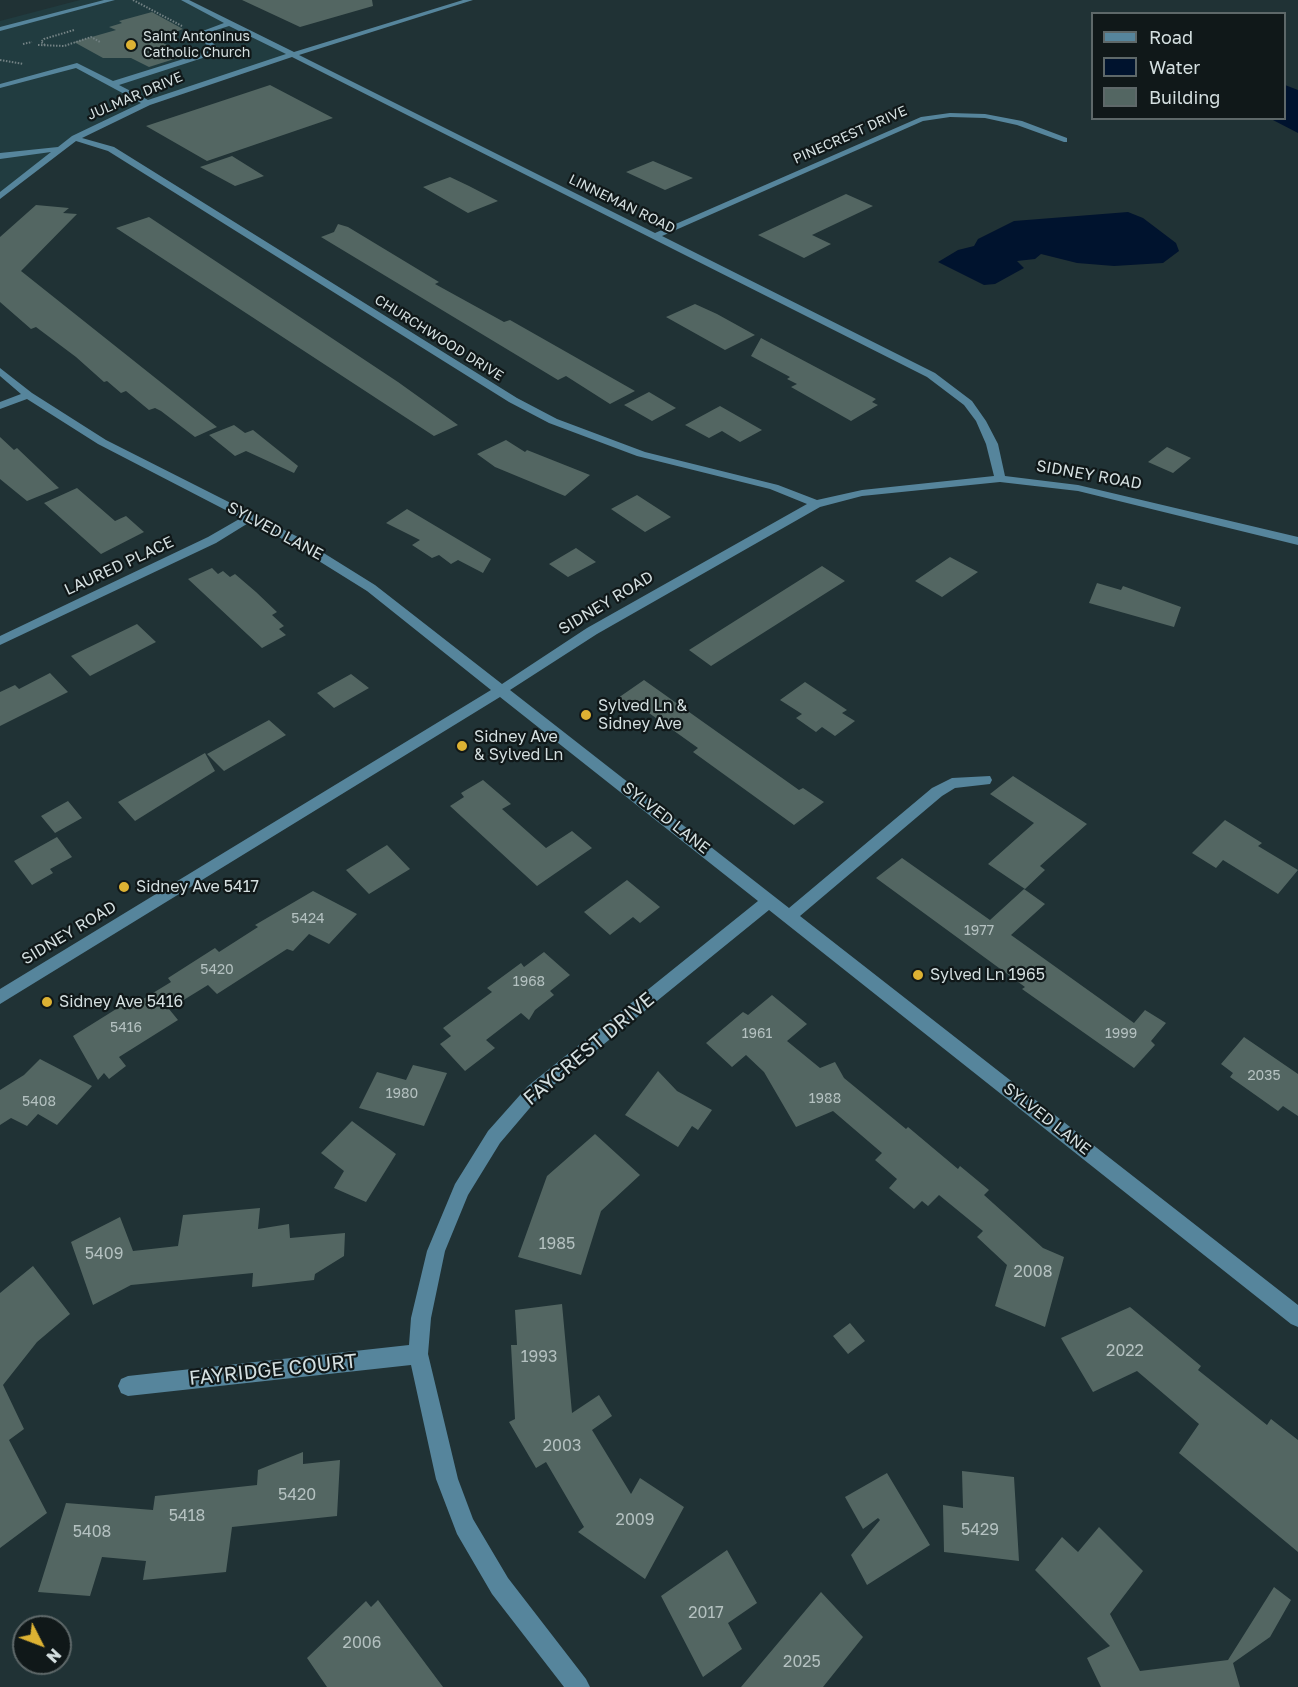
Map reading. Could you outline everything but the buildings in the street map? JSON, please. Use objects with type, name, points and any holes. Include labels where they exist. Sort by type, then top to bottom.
[{"type":"street","points":[[0,29],[112,0]]},
{"type":"street","name":"LINNEMAN ROAD","points":[[184,0],[886,350],[951,388],[981,421],[992,444],[1000,478]]},
{"type":"street","name":"JULMAR DRIVE","points":[[0,196],[57,149],[147,103],[470,0]]},
{"type":"street","points":[[113,84],[212,52],[214,48],[202,36],[204,32],[230,23]]},
{"type":"street","points":[[0,86],[77,65],[147,103]]},
{"type":"street","name":"PINECREST DRIVE","points":[[655,236],[921,119],[950,115],[985,116],[1019,123],[1064,140]]},
{"type":"street","name":"CHURCHWOOD DRIVE","points":[[75,138],[111,149],[513,400],[543,416],[641,454],[774,487],[816,504]]},
{"type":"street","points":[[0,156],[57,149]]},
{"type":"street","points":[[0,182],[9,189]]},
{"type":"street","name":"SYLVED LANE","points":[[0,371],[28,395],[102,442],[250,517],[331,561],[371,588],[771,900],[1298,1317]]},
{"type":"street","points":[[0,406],[28,395]]},
{"type":"street","name":"SIDNEY ROAD","points":[[0,997],[502,689],[592,631],[816,504],[862,493],[1000,478],[1078,488],[1298,541]]},
{"type":"street","name":"LAURED PLACE","points":[[0,641],[212,540],[250,517]]},
{"type":"street","points":[[790,916],[937,792],[952,783],[985,780]]},
{"type":"street","name":"FAYCREST DRIVE","points":[[578,1687],[500,1586],[465,1526],[447,1479],[418,1354],[421,1318],[436,1251],[461,1190],[494,1137],[534,1091],[771,900]]},
{"type":"street","name":"FAYRIDGE COURT","points":[[128,1386],[418,1354]]},
{"type":"path","points":[[133,0],[182,26]]},
{"type":"path","points":[[44,46],[41,42],[44,39],[74,30]]},
{"type":"path","points":[[38,45],[64,46],[92,37],[100,42]]},
{"type":"path","points":[[23,44],[32,42]]},
{"type":"shaded area","points":[[80,0],[184,0],[293,55],[211,80],[90,129],[0,196],[0,21]]},
{"type":"water","points":[[1286,85],[1298,90],[1298,133],[1273,120],[1286,120]]},
{"type":"water","points":[[1128,212],[1143,218],[1176,243],[1179,251],[1163,263],[1114,266],[1077,263],[1041,254],[1035,259],[1017,261],[1024,268],[995,284],[984,285],[938,262],[958,250],[974,246],[978,239],[1014,221]]},
{"type":"place","name":"Saint Antoninus Catholic Church","points":[[131,45]]},
{"type":"place","name":"Sylved Ln & Sidney Ave","points":[[586,715]]},
{"type":"place","name":"Sidney Ave & Sylved Ln","points":[[462,746]]},
{"type":"place","name":"Sidney Ave 5417","points":[[124,887]]},
{"type":"place","name":"Sylved Ln 1965","points":[[918,975]]},
{"type":"place","name":"Sidney Ave 5416","points":[[47,1002]]}]
